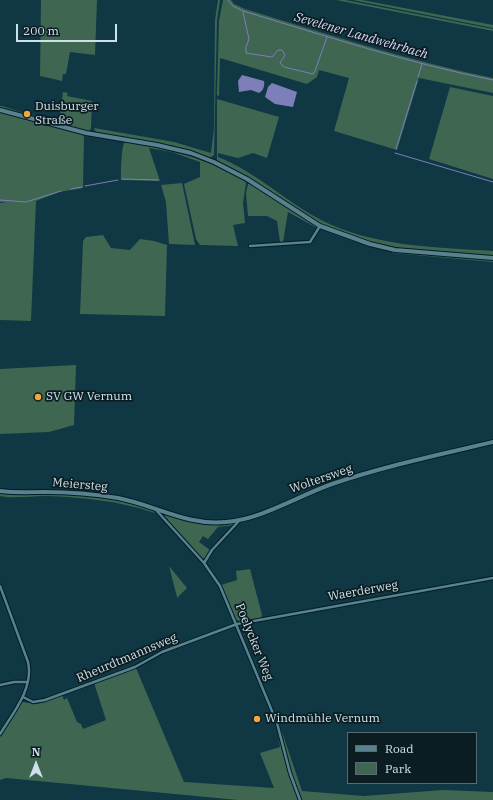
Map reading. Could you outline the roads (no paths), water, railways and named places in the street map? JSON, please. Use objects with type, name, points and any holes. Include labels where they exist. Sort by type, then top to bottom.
[{"type":"main road","points":[[0,110],[86,133],[191,153],[247,178],[320,226],[341,235],[395,250],[493,258]]},
{"type":"main road","name":"Woltersweg","points":[[156,510],[197,522],[209,523],[239,520],[333,484],[493,442]]},
{"type":"main road","name":"Meiersteg","points":[[0,491],[18,493],[55,492],[102,496],[137,503],[156,510]]},
{"type":"street","points":[[250,246],[310,242],[320,226]]},
{"type":"street","name":"Poelycker Weg","points":[[156,510],[204,562],[220,586],[277,723],[290,773],[300,800]]},
{"type":"street","points":[[204,562],[212,550],[239,520]]},
{"type":"street","name":"Waerderweg","points":[[237,624],[493,578]]},
{"type":"street","points":[[0,586],[28,662],[29,670],[23,697],[0,734]]},
{"type":"street","name":"Rheurdtmannsweg","points":[[23,697],[33,702],[45,700],[135,667],[162,652],[237,624]]},
{"type":"street","points":[[0,686],[14,682],[27,682]]},
{"type":"water","points":[[242,75],[264,81],[262,91],[259,93],[251,90],[239,92],[238,81]]},
{"type":"water","points":[[272,83],[297,92],[293,107],[275,104],[265,97],[268,87]]},
{"type":"waterway","name":"Sevelener Landwehrbach","points":[[228,0],[233,6],[243,11],[430,66],[493,80]]},
{"type":"waterway","points":[[243,12],[249,39],[246,47],[246,53],[272,57],[278,50],[282,50],[285,55],[280,63],[284,67],[313,74],[327,37]]},
{"type":"waterway","points":[[418,77],[422,64]]},
{"type":"waterway","points":[[396,149],[417,81]]},
{"type":"waterway","points":[[395,153],[493,182]]},
{"type":"waterway","points":[[122,179],[158,180]]},
{"type":"waterway","points":[[85,186],[118,180]]},
{"type":"waterway","points":[[71,189],[82,187]]},
{"type":"waterway","points":[[0,200],[26,202],[61,191]]},
{"type":"place","name":"Duisburger Straße","points":[[27,114]]},
{"type":"place","name":"SV GW Vernum","points":[[38,397]]},
{"type":"place","name":"Windmühle Vernum","points":[[257,719]]}]
